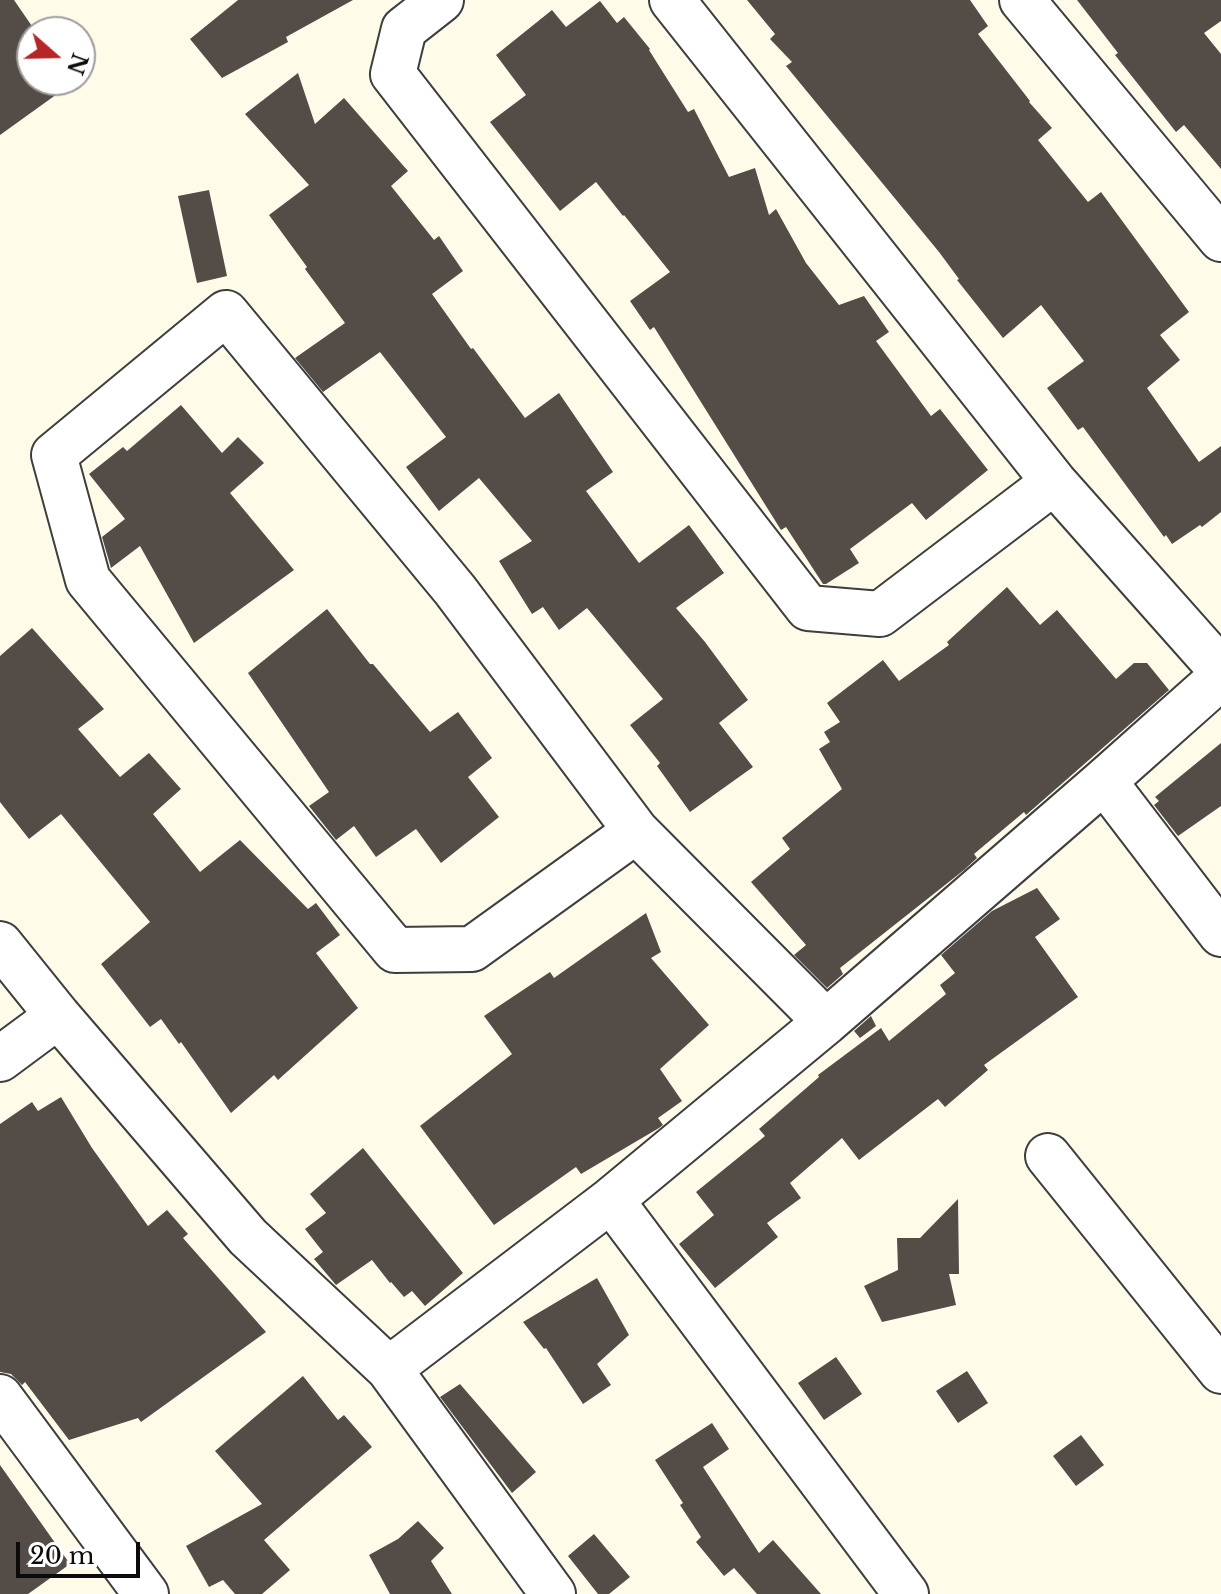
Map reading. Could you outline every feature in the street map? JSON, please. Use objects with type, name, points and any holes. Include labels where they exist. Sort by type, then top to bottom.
[{"type":"street","points":[[441,0],[404,29],[393,74],[808,608],[880,614],[1054,482]]},
{"type":"street","points":[[672,0],[1054,482],[1221,670]]},
{"type":"street","points":[[1022,0],[1221,239]]},
{"type":"street","points":[[636,831],[472,949],[395,950],[88,580],[54,455],[226,313],[455,590],[636,831],[826,1022]]},
{"type":"street","points":[[389,1369],[611,1200],[826,1022],[1221,677]]},
{"type":"street","points":[[1104,781],[1221,934]]},
{"type":"street","points":[[0,944],[248,1237],[389,1369],[553,1594]]},
{"type":"street","points":[[0,1059],[58,1016]]},
{"type":"street","points":[[1048,1156],[1221,1371]]},
{"type":"street","points":[[611,1200],[906,1594]]},
{"type":"street","points":[[0,1397],[146,1594]]},
{"type":"building","points":[[0,0],[14,0],[25,16],[16,16],[16,96],[54,96],[0,135]]},
{"type":"building","points":[[238,0],[353,0],[286,37],[288,42],[222,78],[190,39]]},
{"type":"building","points":[[747,0],[970,0],[988,26],[978,34],[1052,128],[1038,140],[1088,202],[1101,192],[1189,312],[1160,335],[1180,360],[1147,388],[1199,462],[1221,446],[1221,512],[1172,544],[1166,535],[1164,537],[1083,427],[1078,430],[1047,388],[1084,361],[1041,305],[1003,338],[939,252],[786,66],[792,62],[770,39],[775,34]]},
{"type":"building","points":[[1077,0],[1221,0],[1221,21],[1204,33],[1221,54],[1221,169],[1184,125],[1176,132],[1115,55],[1118,53]]},
{"type":"building","points":[[600,1],[617,23],[624,17],[650,49],[688,112],[694,109],[729,177],[755,168],[769,215],[776,209],[806,263],[839,305],[864,296],[889,332],[876,341],[931,416],[940,409],[988,470],[926,520],[912,503],[850,549],[859,563],[826,584],[823,584],[786,527],[781,530],[654,327],[650,330],[630,301],[670,272],[596,182],[560,211],[490,122],[526,95],[496,55],[552,10],[566,27]]},
{"type":"building","points":[[298,73],[315,124],[344,98],[408,171],[391,186],[434,240],[439,236],[463,271],[432,294],[525,418],[559,393],[613,472],[586,491],[639,563],[689,525],[724,573],[676,608],[748,700],[719,723],[753,767],[690,812],[657,766],[660,763],[630,725],[663,699],[587,608],[559,630],[543,607],[532,614],[499,561],[532,541],[479,478],[439,511],[406,467],[446,437],[380,352],[323,392],[295,358],[345,323],[269,215],[309,185],[245,114]]},
{"type":"building","points":[[209,190],[227,276],[197,283],[178,196]]},
{"type":"building","points":[[181,405],[222,453],[238,437],[264,463],[230,493],[294,570],[194,643],[140,546],[111,568],[102,537],[125,519],[89,474],[123,447],[127,451]]},
{"type":"building","points":[[1007,587],[1040,625],[1057,610],[1116,679],[1134,663],[1147,663],[1169,690],[1026,815],[1024,812],[974,854],[977,858],[964,870],[840,968],[843,974],[827,988],[794,955],[806,945],[751,882],[790,849],[782,838],[842,789],[819,749],[830,742],[824,732],[840,722],[827,703],[883,660],[899,681],[949,645],[947,642]]},
{"type":"building","points":[[327,609],[430,732],[458,712],[492,758],[468,777],[499,817],[441,863],[416,829],[376,857],[354,826],[336,840],[309,806],[329,792],[248,673]]},
{"type":"building","points":[[32,628],[104,709],[78,729],[120,777],[149,753],[181,789],[153,814],[200,872],[240,840],[308,909],[316,903],[340,935],[316,953],[358,1008],[278,1080],[274,1075],[231,1113],[161,1019],[150,1027],[101,964],[150,922],[61,814],[29,839],[0,802],[0,656]]},
{"type":"building","points":[[1221,743],[1221,806],[1178,836],[1154,805],[1159,801],[1155,797]]},
{"type":"building","points":[[1037,888],[1060,919],[1035,937],[1078,997],[984,1065],[988,1070],[945,1107],[938,1099],[859,1160],[842,1138],[790,1183],[801,1198],[767,1223],[778,1237],[715,1288],[679,1244],[714,1215],[696,1192],[765,1136],[759,1129],[818,1075],[881,1028],[889,1041],[946,994],[940,985],[955,973],[941,955],[992,911]]},
{"type":"building","points":[[646,913],[661,952],[651,958],[709,1025],[660,1069],[682,1101],[658,1118],[663,1125],[659,1128],[581,1174],[576,1167],[494,1225],[420,1126],[512,1054],[484,1016],[550,972],[554,978]]},
{"type":"building","points":[[871,1016],[876,1026],[860,1038],[854,1031]]},
{"type":"building","points":[[61,1097],[92,1148],[148,1226],[167,1210],[188,1234],[183,1238],[266,1332],[141,1422],[138,1418],[69,1440],[25,1382],[22,1385],[11,1374],[0,1372],[0,1124],[32,1102],[38,1111]]},
{"type":"building","points":[[363,1148],[463,1273],[425,1306],[412,1291],[404,1297],[372,1260],[336,1285],[314,1259],[323,1252],[305,1229],[326,1213],[310,1194]]},
{"type":"building","points":[[958,1199],[959,1274],[949,1274],[956,1305],[882,1322],[864,1286],[898,1270],[897,1238],[920,1238]]},
{"type":"building","points":[[597,1278],[629,1335],[597,1364],[611,1385],[583,1404],[546,1348],[523,1322]]},
{"type":"building","points":[[836,1357],[862,1394],[824,1420],[798,1383]]},
{"type":"building","points":[[967,1371],[988,1403],[958,1423],[936,1391]]},
{"type":"building","points":[[303,1376],[338,1420],[344,1415],[372,1447],[264,1540],[290,1570],[262,1594],[235,1594],[223,1580],[209,1587],[186,1546],[262,1504],[215,1451]]},
{"type":"building","points":[[460,1384],[536,1472],[512,1493],[440,1397]]},
{"type":"building","points":[[712,1423],[729,1449],[703,1467],[759,1553],[773,1540],[821,1594],[757,1594],[734,1568],[724,1576],[696,1542],[701,1537],[655,1460]]},
{"type":"building","points":[[1081,1435],[1104,1465],[1076,1486],[1053,1456]]},
{"type":"building","points":[[0,1465],[70,1564],[28,1594],[0,1594]]},
{"type":"building","points":[[418,1521],[444,1548],[431,1561],[452,1594],[390,1594],[369,1555],[398,1539]]},
{"type":"building","points":[[594,1534],[630,1577],[609,1594],[598,1594],[568,1556]]}]
